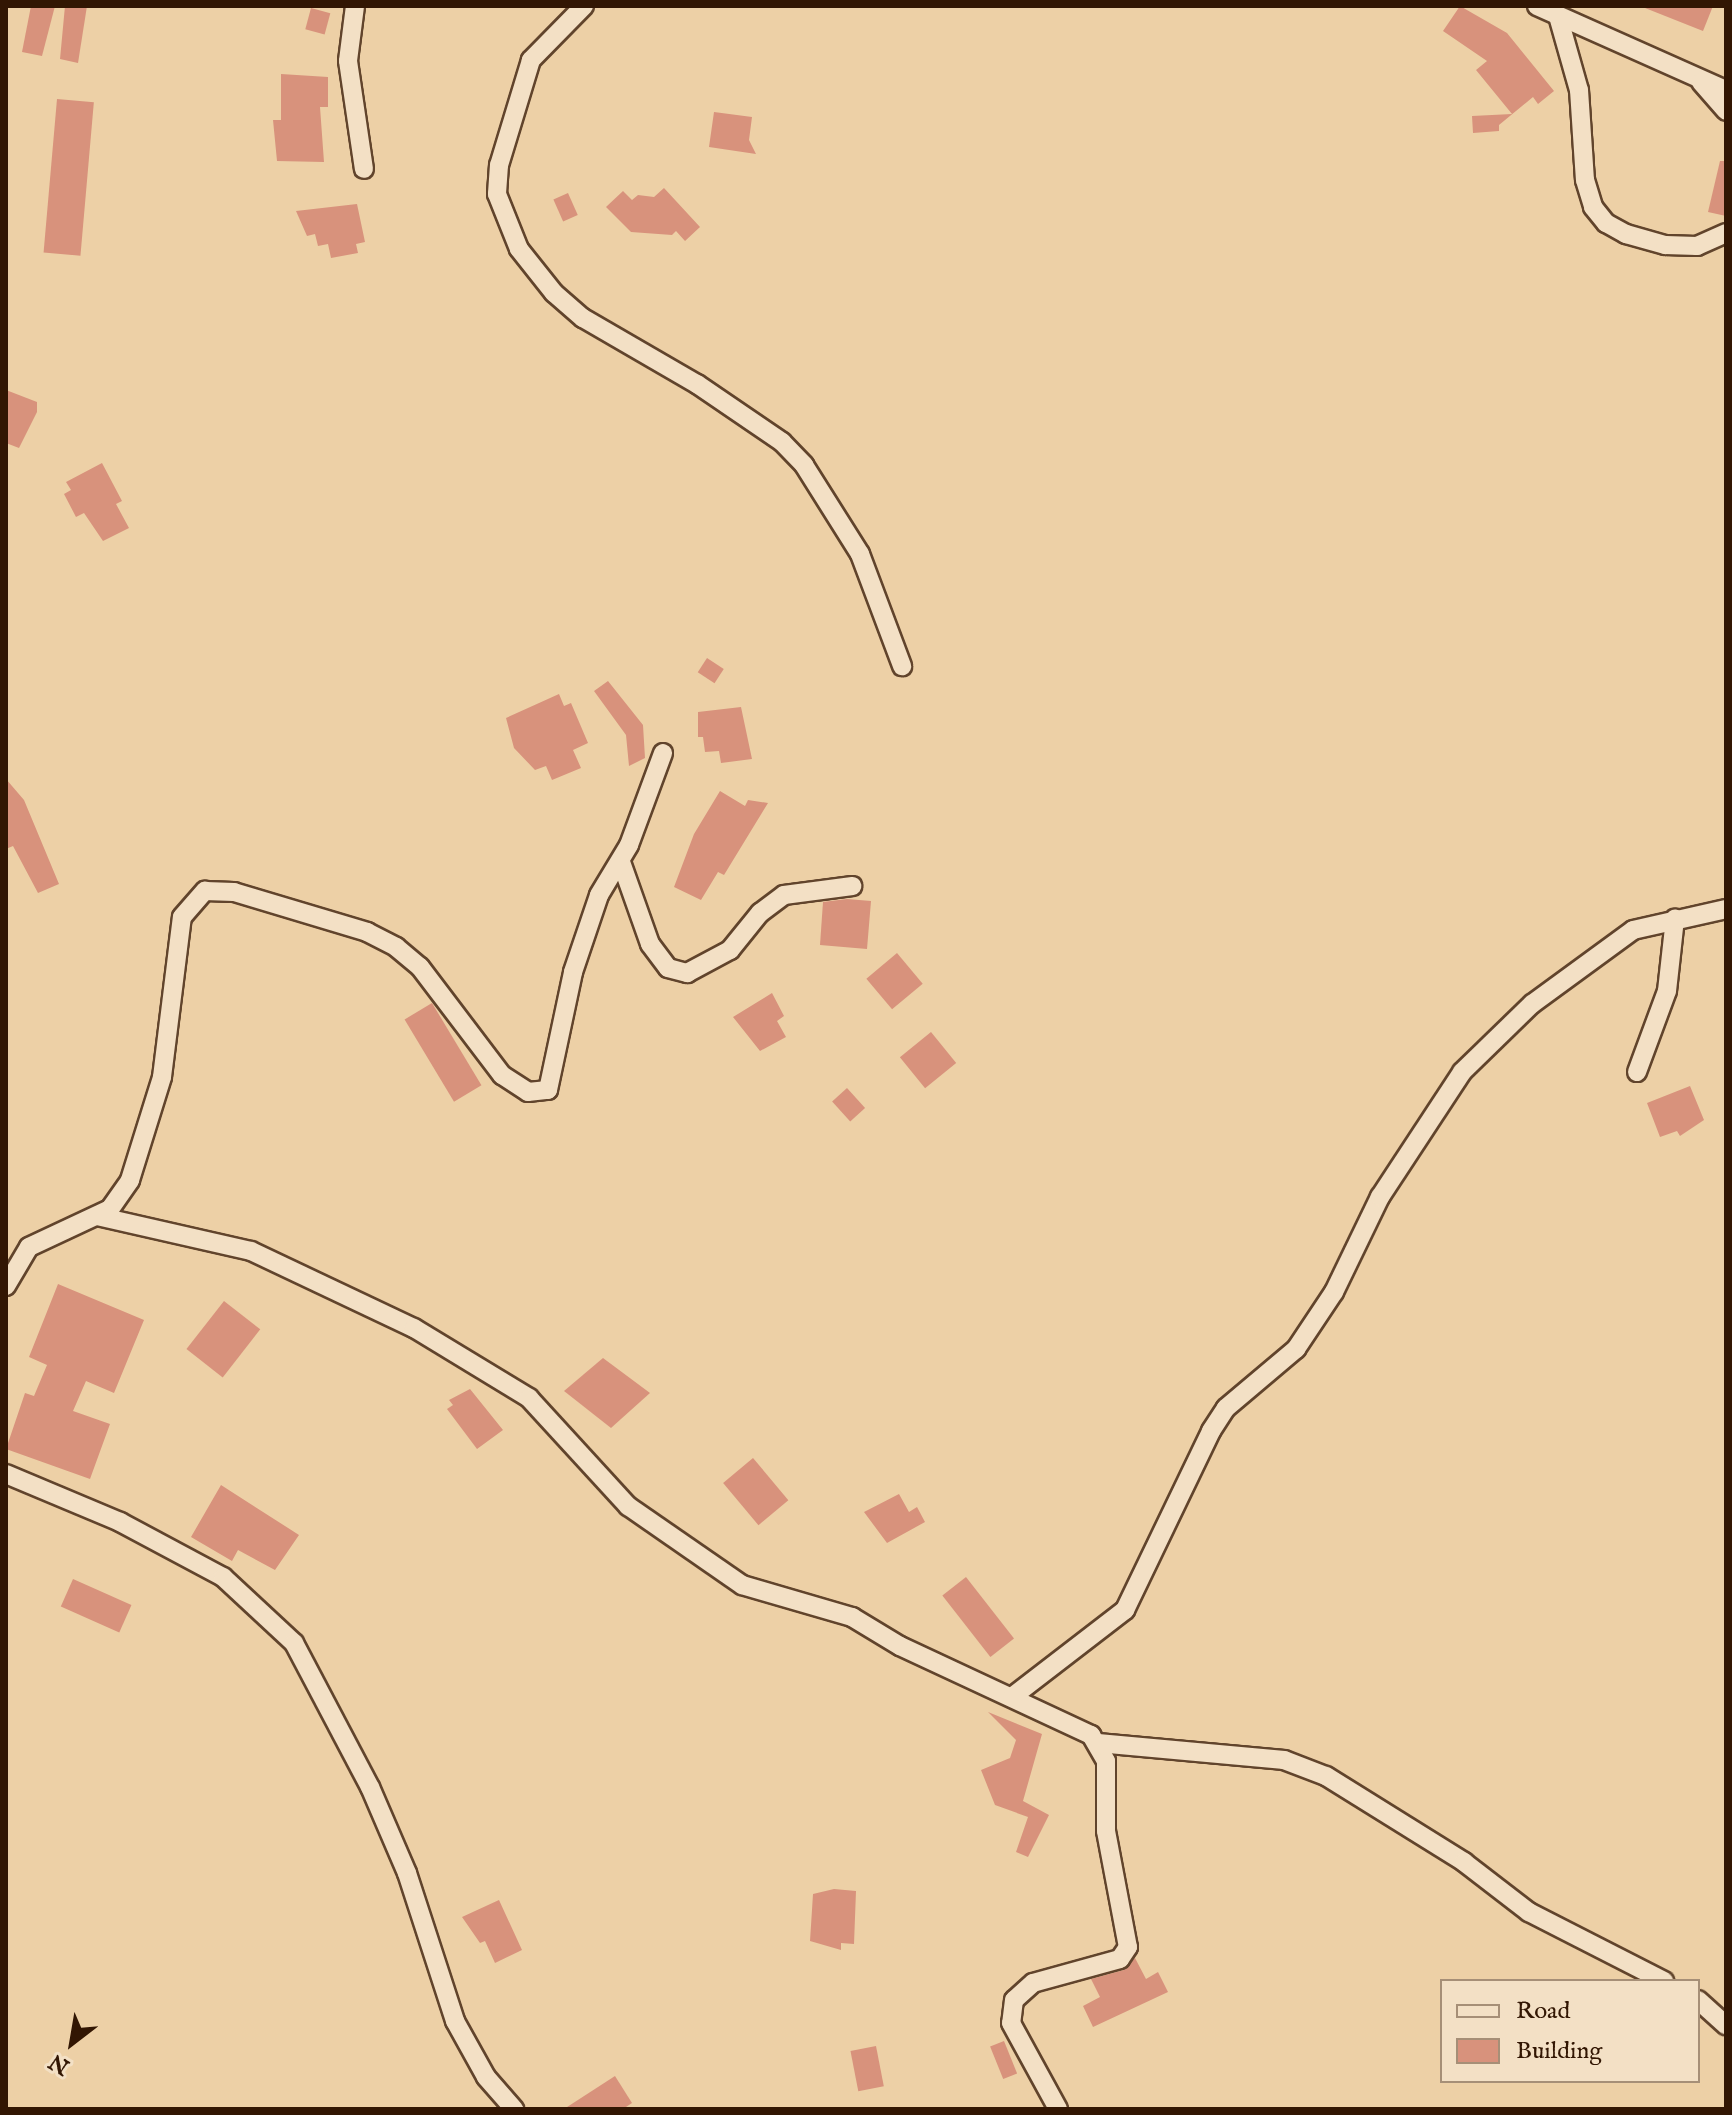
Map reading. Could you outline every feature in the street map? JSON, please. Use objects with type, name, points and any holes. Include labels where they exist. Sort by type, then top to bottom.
[{"type":"street","points":[[355,6],[348,61],[364,169]]},
{"type":"street","points":[[584,6],[531,60],[499,165],[497,194],[519,249],[554,293],[583,318],[697,384],[782,442],[804,465],[860,554],[902,666]]},
{"type":"street","points":[[1537,6],[1701,82],[1726,90]]},
{"type":"street","points":[[1558,16],[1579,90],[1585,180],[1593,207],[1606,223],[1626,234],[1665,245],[1697,246],[1726,233]]},
{"type":"street","points":[[1701,82],[1726,111]]},
{"type":"street","points":[[6,1286],[29,1247],[97,1216],[120,1199],[153,1115],[168,1043],[179,931],[196,897],[205,891],[234,892],[383,939],[420,967],[502,1075],[515,1086],[539,1093],[554,1080],[573,972],[599,895],[621,862],[663,753]]},
{"type":"street","points":[[621,862],[650,944],[668,968],[687,973],[730,950],[772,902],[852,886]]},
{"type":"street","points":[[1012,1697],[1125,1610],[1211,1431],[1226,1408],[1296,1349],[1334,1292],[1380,1197],[1462,1072],[1578,967],[1633,930],[1675,918],[1726,909]]},
{"type":"street","points":[[1637,1072],[1667,991],[1675,918]]},
{"type":"street","points":[[97,1216],[251,1251],[414,1328],[529,1398],[628,1506],[742,1585],[852,1617],[900,1646],[1012,1697],[1098,1743],[1284,1760],[1326,1776],[1464,1862],[1529,1912],[1660,1979]]},
{"type":"street","points":[[6,1474],[120,1522],[223,1577],[294,1643],[370,1787],[407,1873],[455,2021],[486,2077],[514,2109]]},
{"type":"street","points":[[1058,2109],[1011,2023],[1012,2008],[1021,1990],[1033,1983],[1108,1964],[1128,1947],[1106,1831],[1106,1761],[1098,1743]]},
{"type":"street","points":[[1700,2002],[1726,2025]]},
{"type":"building","points":[[31,6],[55,6],[42,56],[22,52]]},
{"type":"building","points":[[65,6],[87,6],[78,63],[60,59]]},
{"type":"building","points":[[1460,6],[1507,33],[1554,91],[1538,104],[1533,97],[1499,125],[1499,131],[1473,133],[1472,116],[1512,114],[1476,70],[1487,61],[1443,31]]},
{"type":"building","points":[[1640,6],[1713,6],[1703,31]]},
{"type":"building","points":[[311,8],[330,13],[325,34],[305,29]]},
{"type":"building","points":[[281,74],[328,77],[328,107],[320,107],[324,162],[277,161],[273,120],[281,120]]},
{"type":"building","points":[[57,99],[94,102],[80,256],[44,252]]},
{"type":"building","points":[[714,112],[752,117],[749,140],[756,154],[709,147]]},
{"type":"building","points":[[1720,161],[1726,161],[1726,216],[1708,212]]},
{"type":"building","points":[[664,188],[700,227],[685,241],[676,231],[672,235],[631,232],[606,207],[623,191],[632,200],[638,195],[654,197]]},
{"type":"building","points":[[568,193],[578,215],[563,221],[553,200]]},
{"type":"building","points":[[357,204],[365,242],[356,244],[358,253],[331,258],[328,244],[318,246],[315,234],[307,236],[296,211]]},
{"type":"building","points":[[6,390],[37,402],[37,412],[19,448],[6,443]]},
{"type":"building","points":[[102,463],[122,501],[116,504],[129,528],[103,541],[84,513],[76,517],[64,494],[71,490],[66,482]]},
{"type":"building","points":[[707,658],[724,669],[715,683],[698,672]]},
{"type":"building","points":[[608,681],[643,725],[645,758],[629,766],[626,735],[594,691]]},
{"type":"building","points":[[559,694],[564,706],[571,703],[588,743],[573,750],[581,768],[552,780],[546,766],[535,770],[514,748],[506,718]]},
{"type":"building","points":[[741,707],[752,759],[721,763],[719,751],[705,752],[703,737],[698,737],[698,712]]},
{"type":"building","points":[[6,779],[24,800],[59,884],[38,893],[13,846],[6,849]]},
{"type":"building","points":[[720,791],[745,806],[748,800],[768,803],[724,875],[718,872],[701,900],[674,887],[694,834]]},
{"type":"building","points":[[847,899],[871,901],[867,949],[820,945],[823,902]]},
{"type":"building","points":[[897,953],[923,984],[892,1009],[866,979]]},
{"type":"building","points":[[772,993],[784,1016],[777,1021],[786,1037],[760,1051],[733,1017]]},
{"type":"building","points":[[432,1003],[481,1085],[454,1102],[405,1019]]},
{"type":"building","points":[[931,1032],[956,1063],[925,1088],[900,1057]]},
{"type":"building","points":[[1690,1086],[1704,1120],[1680,1136],[1677,1131],[1660,1137],[1647,1103]]},
{"type":"building","points":[[847,1088],[865,1108],[850,1121],[832,1101]]},
{"type":"building","points":[[58,1284],[144,1320],[114,1393],[86,1381],[73,1411],[110,1424],[90,1479],[6,1449],[25,1393],[34,1396],[47,1365],[29,1357]]},
{"type":"building","points":[[224,1301],[260,1329],[223,1377],[186,1349]]},
{"type":"building","points":[[603,1358],[650,1393],[611,1428],[564,1391]]},
{"type":"building","points":[[470,1389],[503,1430],[477,1449],[447,1409],[453,1405],[449,1400]]},
{"type":"building","points":[[753,1458],[788,1500],[758,1525],[723,1483]]},
{"type":"building","points":[[221,1485],[299,1535],[275,1570],[238,1550],[232,1561],[191,1537]]},
{"type":"building","points":[[899,1494],[909,1512],[917,1507],[925,1522],[887,1543],[864,1512]]},
{"type":"building","points":[[966,1577],[1014,1638],[990,1657],[942,1595]]},
{"type":"building","points":[[73,1579],[131,1605],[119,1632],[61,1606]]},
{"type":"building","points":[[988,1712],[1042,1734],[1023,1801],[1049,1815],[1028,1857],[1016,1852],[1028,1817],[995,1805],[981,1770],[1010,1758],[1016,1740]]},
{"type":"building","points":[[834,1889],[856,1891],[854,1944],[841,1943],[841,1950],[810,1941],[813,1894]]},
{"type":"building","points":[[499,1900],[522,1950],[495,1963],[485,1941],[480,1943],[462,1917]]},
{"type":"building","points":[[1135,1958],[1146,1979],[1158,1972],[1168,1992],[1093,2027],[1083,2006],[1100,1997],[1091,1979],[1124,1970]]},
{"type":"building","points":[[1004,2041],[1017,2073],[1003,2079],[990,2047]]},
{"type":"building","points":[[876,2046],[884,2086],[858,2091],[850,2051]]},
{"type":"building","points":[[615,2076],[632,2103],[623,2109],[564,2109]]}]
